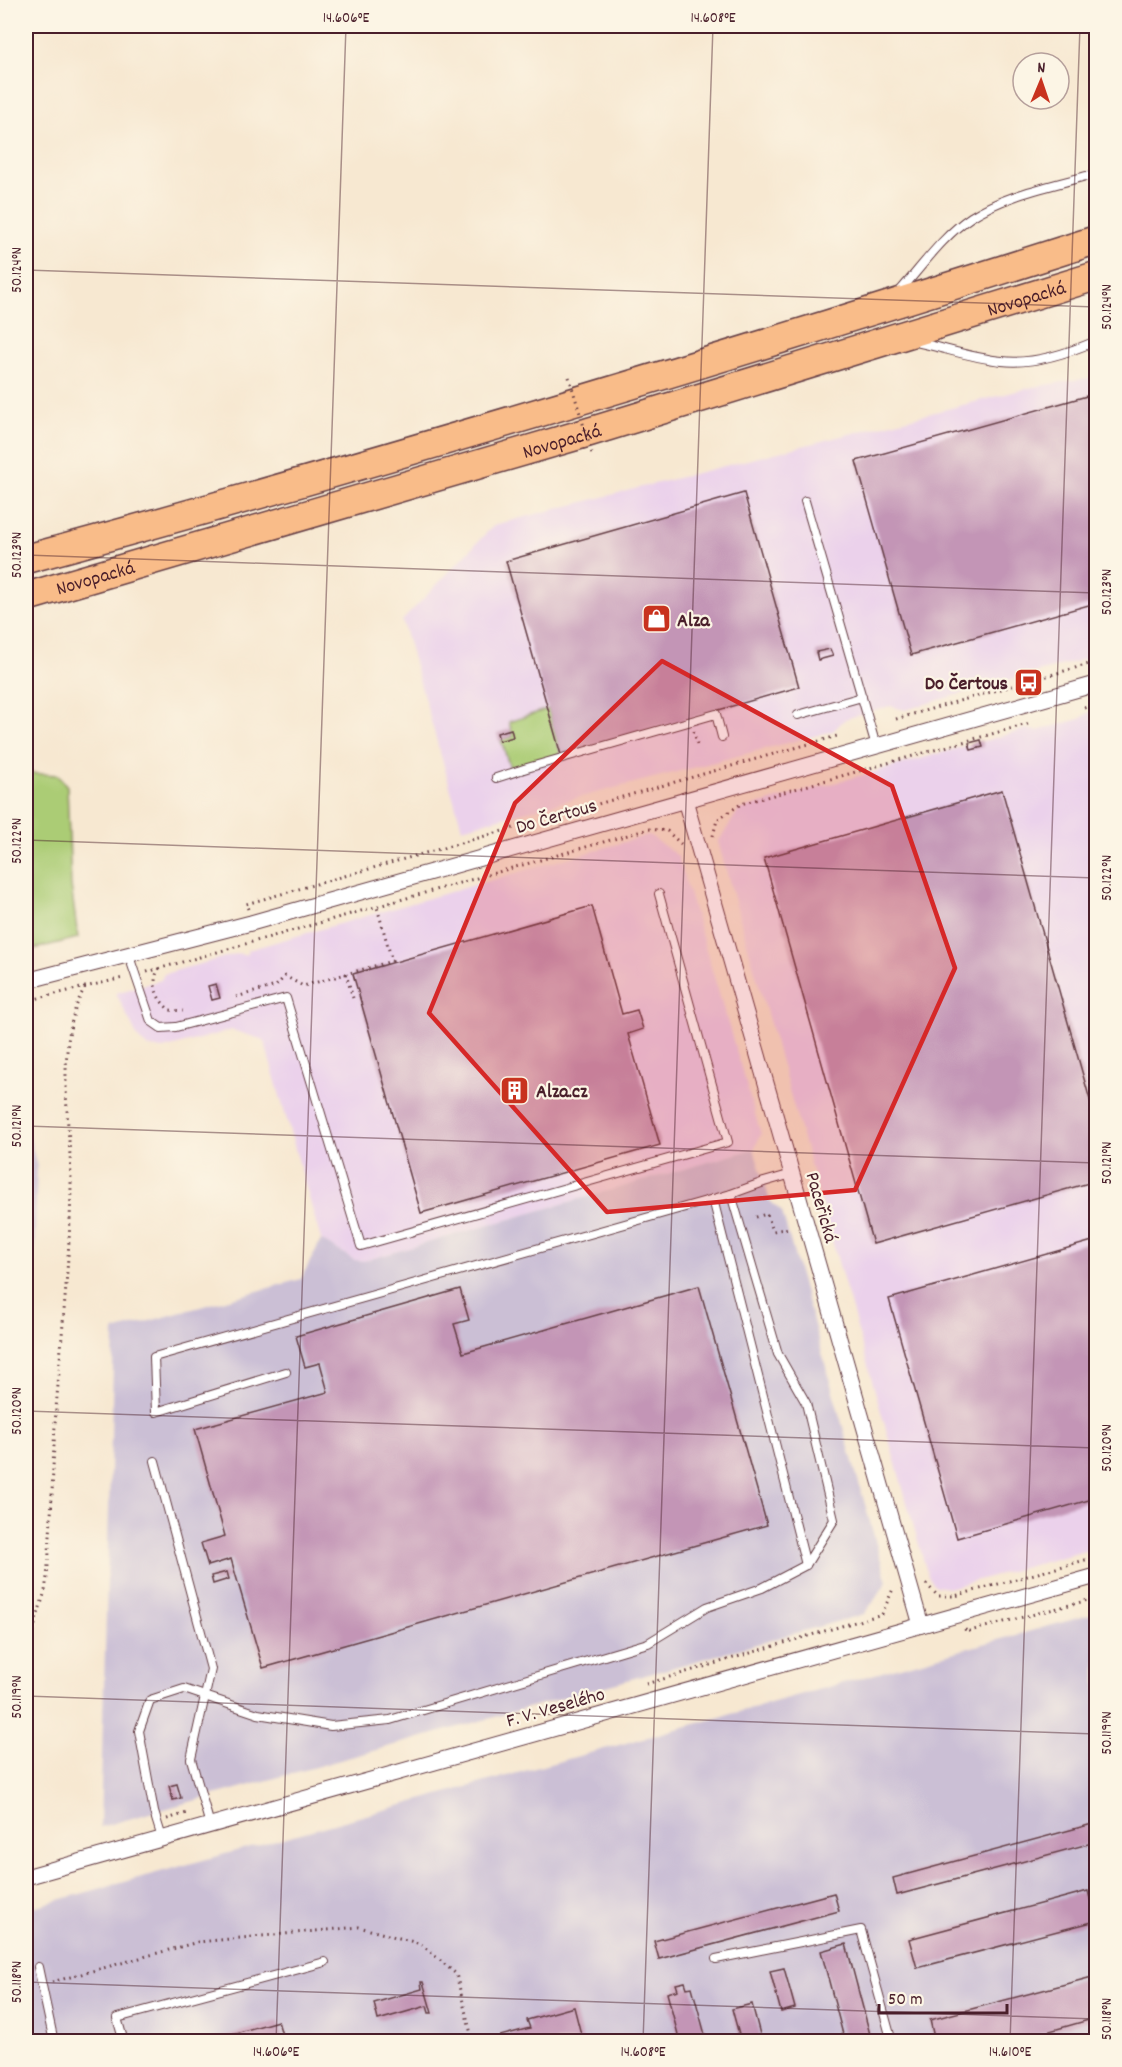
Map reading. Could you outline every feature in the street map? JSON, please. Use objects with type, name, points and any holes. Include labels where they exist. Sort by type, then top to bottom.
[{"type":"highway","name":"Novopacká","points":[[26,559],[577,402],[1096,240]]},
{"type":"highway","name":"Novopacká","points":[[26,597],[586,433],[1096,276]]},
{"type":"street","name":"Do Čertous","points":[[26,981],[251,923],[1096,684]]},
{"type":"street","name":"Paceřická","points":[[685,800],[921,1625]]},
{"type":"street","name":"F. V. Veselého","points":[[26,1877],[1096,1576]]},
{"type":"lane","points":[[887,307],[942,243],[969,218],[986,208],[1012,198],[1086,177],[1096,177]]},
{"type":"lane","points":[[897,338],[1003,361],[1032,360],[1057,355],[1096,341]]},
{"type":"lane","points":[[805,501],[876,746]]},
{"type":"lane","points":[[798,715],[862,697]]},
{"type":"lane","points":[[496,778],[716,714],[722,737]]},
{"type":"lane","points":[[129,956],[151,1021],[161,1028],[176,1027],[286,998],[362,1246],[729,1142],[659,894]]},
{"type":"lane","points":[[286,1372],[156,1412],[154,1357],[731,1194],[792,1174]]},
{"type":"lane","points":[[162,1838],[139,1731],[150,1700],[184,1689],[258,1714],[331,1726],[390,1720],[648,1643],[707,1607],[762,1588],[806,1565],[834,1520],[806,1403],[778,1354],[731,1194]]},
{"type":"lane","points":[[713,1199],[806,1565]]},
{"type":"lane","points":[[155,1461],[211,1669],[191,1759],[210,1825]]},
{"type":"lane","points":[[716,1959],[861,1930],[892,2042]]},
{"type":"lane","points":[[124,2042],[117,2018],[325,1962]]},
{"type":"lane","points":[[38,1967],[54,2042]]},
{"type":"path","points":[[569,377],[593,457]]},
{"type":"path","points":[[896,719],[1096,662]]},
{"type":"path","points":[[1083,708],[1096,704]]},
{"type":"path","points":[[26,1001],[135,975],[649,829],[667,831],[680,845],[713,836],[717,820],[741,804],[1031,723]]},
{"type":"path","points":[[251,923],[246,904],[837,736]]},
{"type":"path","points":[[232,998],[276,986],[285,976],[303,987],[392,961],[377,907]]},
{"type":"path","points":[[159,968],[155,982],[159,999],[170,1010],[187,1010]]},
{"type":"path","points":[[346,974],[352,998]]},
{"type":"path","points":[[26,1654],[47,1577],[58,1385],[65,1317],[71,1184],[67,1069],[74,1014],[85,987]]},
{"type":"path","points":[[756,1217],[767,1214],[773,1232],[790,1227],[792,1235]]},
{"type":"path","points":[[637,1687],[882,1614],[893,1589],[922,1580],[938,1596],[955,1596],[1096,1557]]},
{"type":"path","points":[[157,1822],[204,1809]]},
{"type":"path","points":[[42,1984],[198,1942],[359,1926],[421,1944],[456,1974],[473,2042]]},
{"type":"highlighted area","points":[[662,661],[892,786],[955,968],[855,1190],[607,1212],[429,1013],[515,803]]},
{"type":"shaded area","points":[[1096,377],[1096,656],[1027,675],[1026,672],[1019,674],[1019,677],[905,710],[890,706],[845,719],[833,731],[462,828],[402,621],[494,525],[1033,387]]},
{"type":"shaded area","points":[[1096,710],[1096,1548],[948,1588],[936,1586],[928,1576],[718,842],[739,810],[969,745],[971,750],[982,747],[981,742],[1026,729],[1037,731],[1080,719]]},
{"type":"shaded area","points":[[649,835],[678,856],[761,1134],[754,1149],[364,1261],[354,1260],[321,1240],[264,1040],[232,1030],[163,1049],[148,1047],[136,1034],[116,993],[161,980],[164,974],[240,953],[241,955],[248,954],[248,950]]},
{"type":"shaded area","points":[[26,1123],[37,1167],[31,1350],[26,1350]]},
{"type":"shaded area","points":[[754,1149],[770,1201],[782,1212],[887,1582],[864,1614],[100,1827],[114,1331],[301,1279],[321,1240],[354,1260],[364,1261]]},
{"type":"shaded area","points":[[1096,1613],[1096,2041],[26,2041],[26,1909]]},
{"type":"green space","points":[[548,709],[561,755],[511,771],[501,740],[513,737],[509,722]]},
{"type":"green space","points":[[26,773],[58,775],[67,786],[71,885],[78,938],[26,951]]},
{"type":"building","points":[[1094,394],[1096,410],[1096,603],[911,655],[856,461]]},
{"type":"building","points":[[744,493],[799,687],[561,755],[506,561]]},
{"type":"building","points":[[830,649],[833,656],[818,660],[816,652]]},
{"type":"building","points":[[511,729],[513,737],[499,741],[497,733]]},
{"type":"building","points":[[981,740],[983,747],[971,750],[969,743]]},
{"type":"building","points":[[1002,790],[1096,1121],[1096,1181],[873,1244],[764,858]]},
{"type":"building","name":"Alza.cz","points":[[592,906],[622,1014],[637,1010],[643,1029],[628,1034],[660,1145],[421,1213],[353,974]]},
{"type":"building","points":[[216,984],[220,998],[212,1000],[208,986]]},
{"type":"building","points":[[1096,1240],[1096,1498],[957,1538],[889,1299]]},
{"type":"building","points":[[699,1286],[767,1525],[263,1668],[231,1559],[208,1566],[201,1543],[225,1536],[195,1429],[328,1392],[320,1363],[305,1367],[296,1336],[460,1289],[469,1320],[454,1324],[463,1353]]},
{"type":"building","points":[[227,1572],[229,1579],[213,1584],[211,1576]]},
{"type":"building","points":[[177,1784],[181,1798],[173,1800],[169,1786]]},
{"type":"building","points":[[1096,1823],[1096,1842],[897,1895],[893,1878]]},
{"type":"building","points":[[1088,1891],[1096,1921],[917,1968],[909,1939]]},
{"type":"building","points":[[834,1893],[839,1911],[659,1959],[654,1941]]},
{"type":"building","points":[[846,1944],[872,2042],[845,2042],[821,1951]]},
{"type":"building","points":[[784,1968],[795,2008],[781,2012],[770,1971]]},
{"type":"building","points":[[1096,1976],[1096,2018],[1011,2042],[935,2042],[930,2020]]},
{"type":"building","points":[[421,1982],[423,1982],[432,2013],[429,2013],[427,2006],[378,2020],[374,2003],[422,1989]]},
{"type":"building","points":[[685,1982],[687,1988],[692,1987],[707,2042],[680,2042],[667,1993],[678,1990],[676,1984]]},
{"type":"building","points":[[752,2004],[762,2042],[741,2042],[732,2009]]},
{"type":"building","points":[[574,2007],[583,2042],[501,2042],[500,2036],[530,2028],[527,2020]]},
{"type":"building","points":[[278,2021],[284,2042],[207,2042],[207,2041]]},
{"type":"place","name":"Alza","points":[[656,619]]},
{"type":"place","name":"Do Čertous","points":[[1029,682]]},
{"type":"place","name":"Alza.cz","points":[[515,1090]]}]
